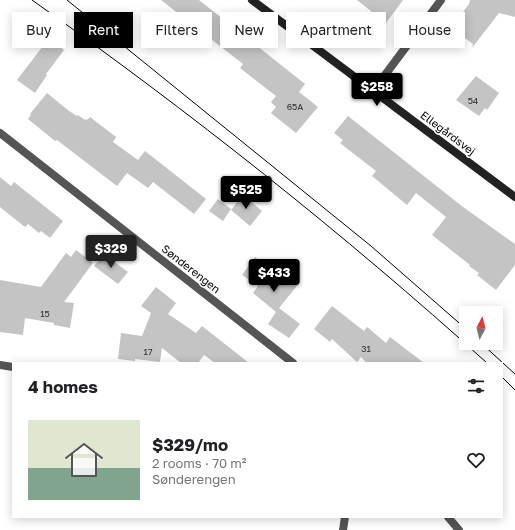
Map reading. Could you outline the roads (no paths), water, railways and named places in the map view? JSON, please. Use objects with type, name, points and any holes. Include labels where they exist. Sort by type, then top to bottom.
[{"type":"street","name":"Ellegårdsvej","points":[[252,0],[515,197]]},
{"type":"street","points":[[373,91],[442,0]]},
{"type":"street","name":"Sønderengen","points":[[0,134],[292,362]]},
{"type":"street","points":[[0,365],[12,367]]},
{"type":"street","points":[[343,530],[345,518]]},
{"type":"street","points":[[449,518],[459,530]]},
{"type":"tram line","points":[[32,0],[150,86],[265,175],[377,267],[486,362]]},
{"type":"tram line","points":[[67,0],[371,246],[459,323]]},
{"type":"tram line","points":[[489,350],[502,362]]},
{"type":"tram line","points":[[503,363],[515,374]]},
{"type":"tram line","points":[[503,378],[515,390]]}]
